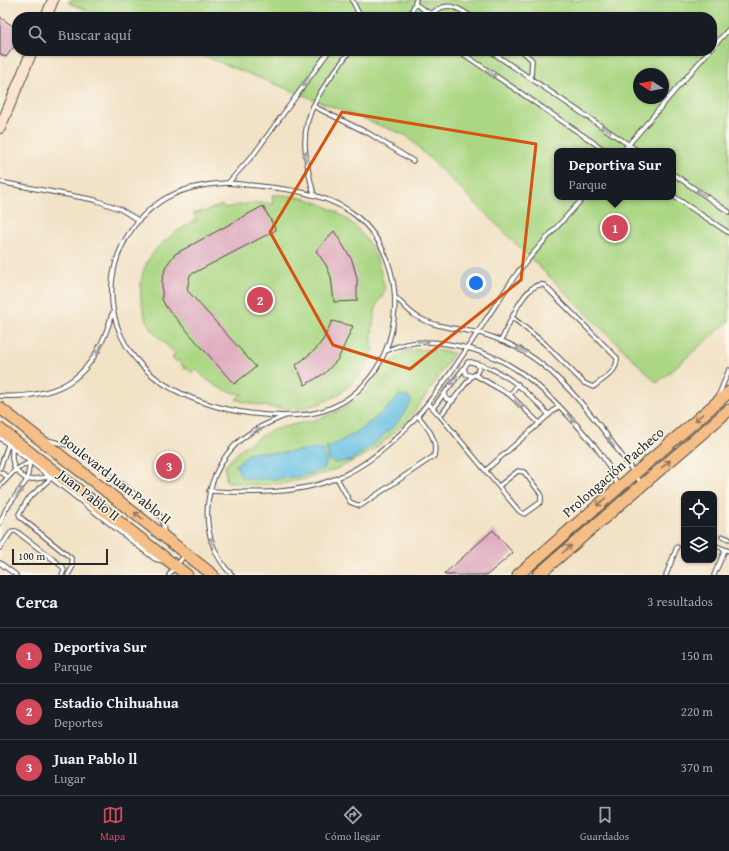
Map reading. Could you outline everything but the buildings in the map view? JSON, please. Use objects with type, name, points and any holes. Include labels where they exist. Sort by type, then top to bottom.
[{"type":"main road","points":[[48,12],[53,0]]},
{"type":"main road","points":[[0,128],[30,56]]},
{"type":"main road","name":"Prolongación Pacheco","points":[[518,575],[729,392]]},
{"type":"main road","name":"Boulevard Juan Pablo II","points":[[0,408],[214,575]]},
{"type":"main road","name":"Prolongación Pacheco","points":[[538,575],[729,410]]},
{"type":"main road","points":[[0,429],[94,507],[187,575]]},
{"type":"main road","points":[[26,429],[34,458]]},
{"type":"main road","points":[[34,458],[61,461],[75,466]]},
{"type":"lane","points":[[352,0],[358,12]]},
{"type":"lane","points":[[410,12],[416,2],[428,12]]},
{"type":"lane","points":[[433,12],[437,8],[450,5],[458,7],[465,12]]},
{"type":"lane","points":[[717,42],[729,29]]},
{"type":"lane","points":[[228,183],[254,154],[326,56]]},
{"type":"lane","points":[[314,195],[306,160],[306,126],[318,95],[346,56]]},
{"type":"lane","points":[[466,56],[602,148]]},
{"type":"lane","points":[[498,56],[634,148]]},
{"type":"lane","points":[[528,56],[532,60],[531,77]]},
{"type":"lane","points":[[625,148],[706,56]]},
{"type":"lane","points":[[313,106],[370,134],[413,161]]},
{"type":"lane","points":[[676,176],[729,212]]},
{"type":"lane","points":[[0,182],[95,200],[120,209],[138,220]]},
{"type":"lane","points":[[0,396],[34,396],[60,387],[71,381],[90,364],[98,352],[112,313],[111,284],[113,267],[125,238],[138,220],[161,200],[178,192],[212,184],[228,183],[314,195],[339,205],[354,214],[376,237],[389,264],[396,298],[393,331],[386,351],[367,380],[345,400],[316,413],[286,416],[238,411],[211,405],[173,390],[141,365],[129,350],[112,313]]},
{"type":"lane","points":[[676,198],[729,233]]},
{"type":"lane","points":[[209,491],[287,492],[337,478],[379,452],[418,416],[519,271],[581,200]]},
{"type":"lane","points":[[501,341],[521,301],[532,286],[538,284],[544,286],[617,358],[618,364],[614,370],[594,387],[589,386],[584,383],[544,343],[513,318]]},
{"type":"lane","points":[[396,298],[415,316],[428,322],[476,332],[501,341],[532,356],[548,368],[563,383],[606,434],[642,484]]},
{"type":"lane","points":[[386,351],[410,342],[442,343],[467,347],[490,354],[513,366],[531,380],[559,406],[603,456],[618,487]]},
{"type":"lane","points":[[433,408],[468,362],[492,369],[518,384],[528,392],[549,415]]},
{"type":"lane","points":[[440,416],[478,370],[477,364]]},
{"type":"lane","points":[[464,368],[466,374],[473,376],[510,395],[540,423]]},
{"type":"lane","points":[[717,402],[729,370]]},
{"type":"lane","points":[[510,395],[518,384]]},
{"type":"lane","points":[[445,393],[446,398],[453,401]]},
{"type":"lane","points":[[428,403],[486,470],[498,486],[522,514],[541,502],[541,494],[521,470],[498,486]]},
{"type":"lane","points":[[486,470],[559,406]]},
{"type":"lane","points":[[232,575],[217,557],[211,541],[207,512],[209,491],[213,477],[219,465],[238,443],[250,433],[286,416]]},
{"type":"lane","points":[[337,478],[350,502],[360,506],[434,456],[435,440],[428,428],[418,416]]},
{"type":"lane","name":"Juan Pablo II","points":[[0,438],[10,446],[34,458],[49,478],[94,507]]},
{"type":"lane","points":[[40,439],[71,446],[157,511],[163,522],[164,536]]},
{"type":"lane","points":[[0,468],[10,446]]},
{"type":"lane","points":[[10,446],[12,459],[16,470],[27,480],[49,478]]},
{"type":"lane","points":[[0,486],[16,470],[34,458]]},
{"type":"lane","points":[[0,523],[6,510],[27,480],[34,458]]},
{"type":"lane","points":[[0,472],[8,477]]},
{"type":"lane","points":[[49,478],[28,499],[20,511],[20,517],[70,558],[73,566],[68,575]]},
{"type":"lane","points":[[0,548],[12,531],[16,531],[63,567],[64,570],[62,575]]},
{"type":"lane","points":[[722,536],[729,539]]},
{"type":"lane","points":[[714,575],[727,550],[717,546]]},
{"type":"lane","points":[[666,575],[677,547]]},
{"type":"lane","points":[[169,575],[172,563],[186,553]]},
{"type":"lane","points":[[0,563],[16,575]]},
{"type":"highlighted area","points":[[342,112],[536,144],[521,280],[410,369],[333,345],[270,232]]},
{"type":"green space","points":[[70,0],[729,0],[729,321],[657,383],[407,136],[204,56],[717,56],[717,12],[92,12],[69,3]]},
{"type":"green space","points":[[272,195],[291,196],[309,200],[327,207],[343,216],[357,228],[368,242],[377,259],[385,289],[377,305],[372,328],[374,350],[355,380],[343,391],[329,399],[315,405],[299,408],[263,406],[242,402],[236,399],[242,394],[228,391],[216,386],[196,369],[192,373],[187,368],[185,369],[180,362],[172,359],[175,353],[157,336],[148,324],[144,314],[141,297],[141,283],[148,260],[155,250],[164,242],[196,220],[194,213],[206,211],[222,205],[224,208],[254,203],[274,204]]},
{"type":"green space","points":[[425,349],[454,353],[408,419],[383,442],[364,455],[319,475],[296,481],[272,484],[248,484],[226,481],[225,466],[242,448],[271,430],[322,418],[346,407],[367,391],[385,366],[406,351]]},
{"type":"water","points":[[400,395],[409,397],[411,402],[398,422],[374,444],[350,461],[334,463],[329,459],[326,448],[366,426]]},
{"type":"water","points":[[318,448],[323,450],[327,461],[324,469],[306,475],[271,479],[241,477],[236,465],[248,454],[255,452],[283,453]]},
{"type":"place","name":"Deportiva Sur","points":[[615,228]]},
{"type":"place","name":"Estadio Chihuahua","points":[[260,300]]},
{"type":"place","name":"Juan Pablo ll","points":[[169,466]]}]
